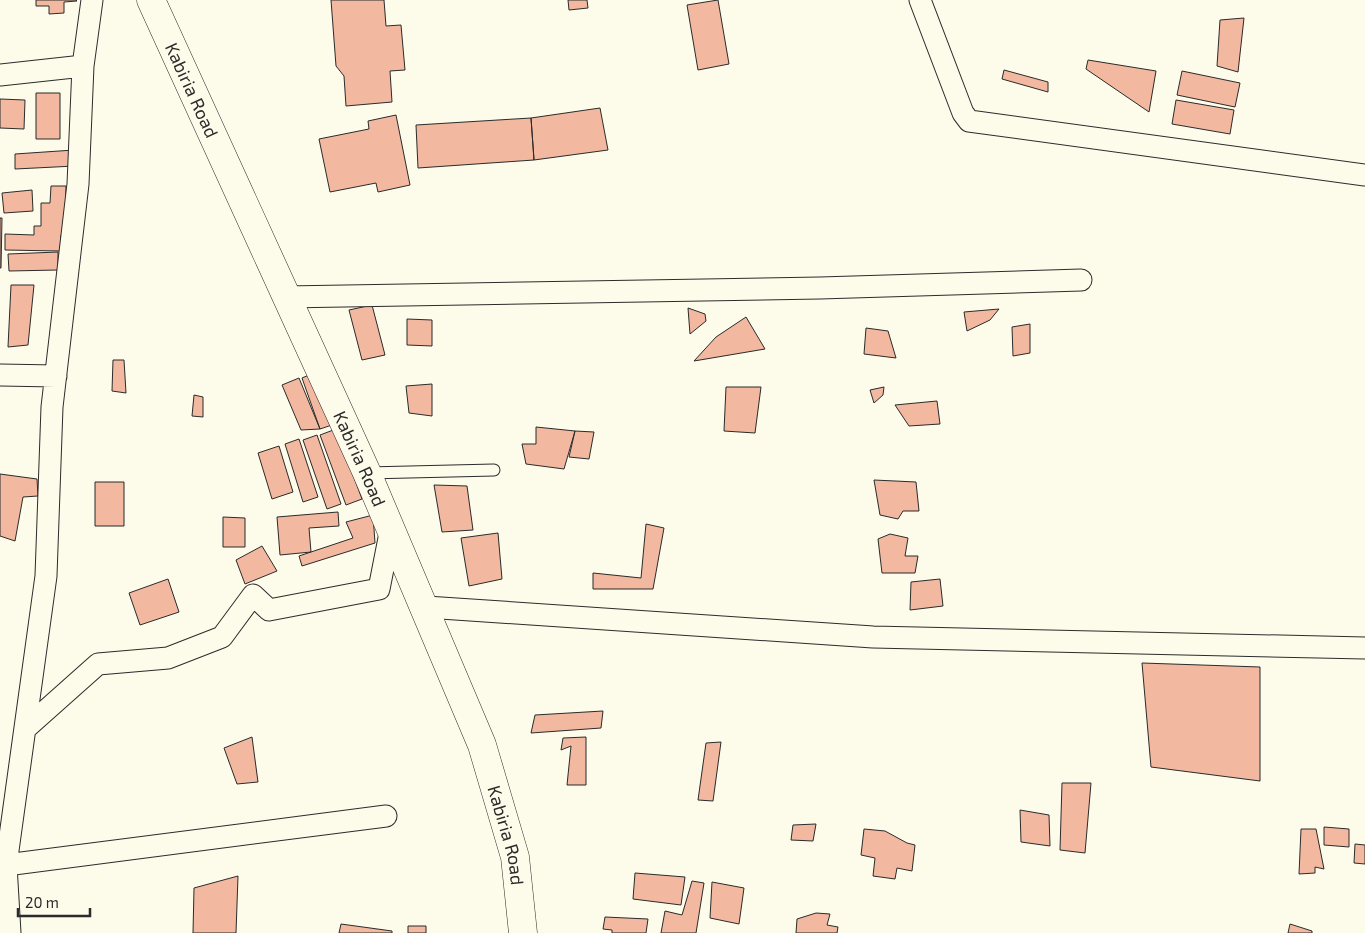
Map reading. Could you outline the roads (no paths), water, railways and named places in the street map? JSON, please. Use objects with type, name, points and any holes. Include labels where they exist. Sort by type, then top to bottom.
[{"type":"main road","name":"Kabiria Road","points":[[150,0],[367,473],[426,608],[482,745],[515,857],[523,933]]},
{"type":"street","points":[[10,933],[3,864],[25,729],[46,576],[52,407],[78,184],[83,66],[92,0]]},
{"type":"street","points":[[920,0],[963,113],[969,121],[1365,175]]},
{"type":"street","points":[[0,74],[83,66]]},
{"type":"street","points":[[285,297],[810,288],[1081,280]]},
{"type":"street","points":[[0,375],[56,376]]},
{"type":"street","points":[[25,729],[98,664],[168,658],[222,637],[252,595],[269,610],[379,589],[391,528]]},
{"type":"street","points":[[426,608],[873,637],[1365,648]]},
{"type":"street","points":[[3,864],[386,816]]},
{"type":"lane","points":[[367,473],[494,470]]}]
